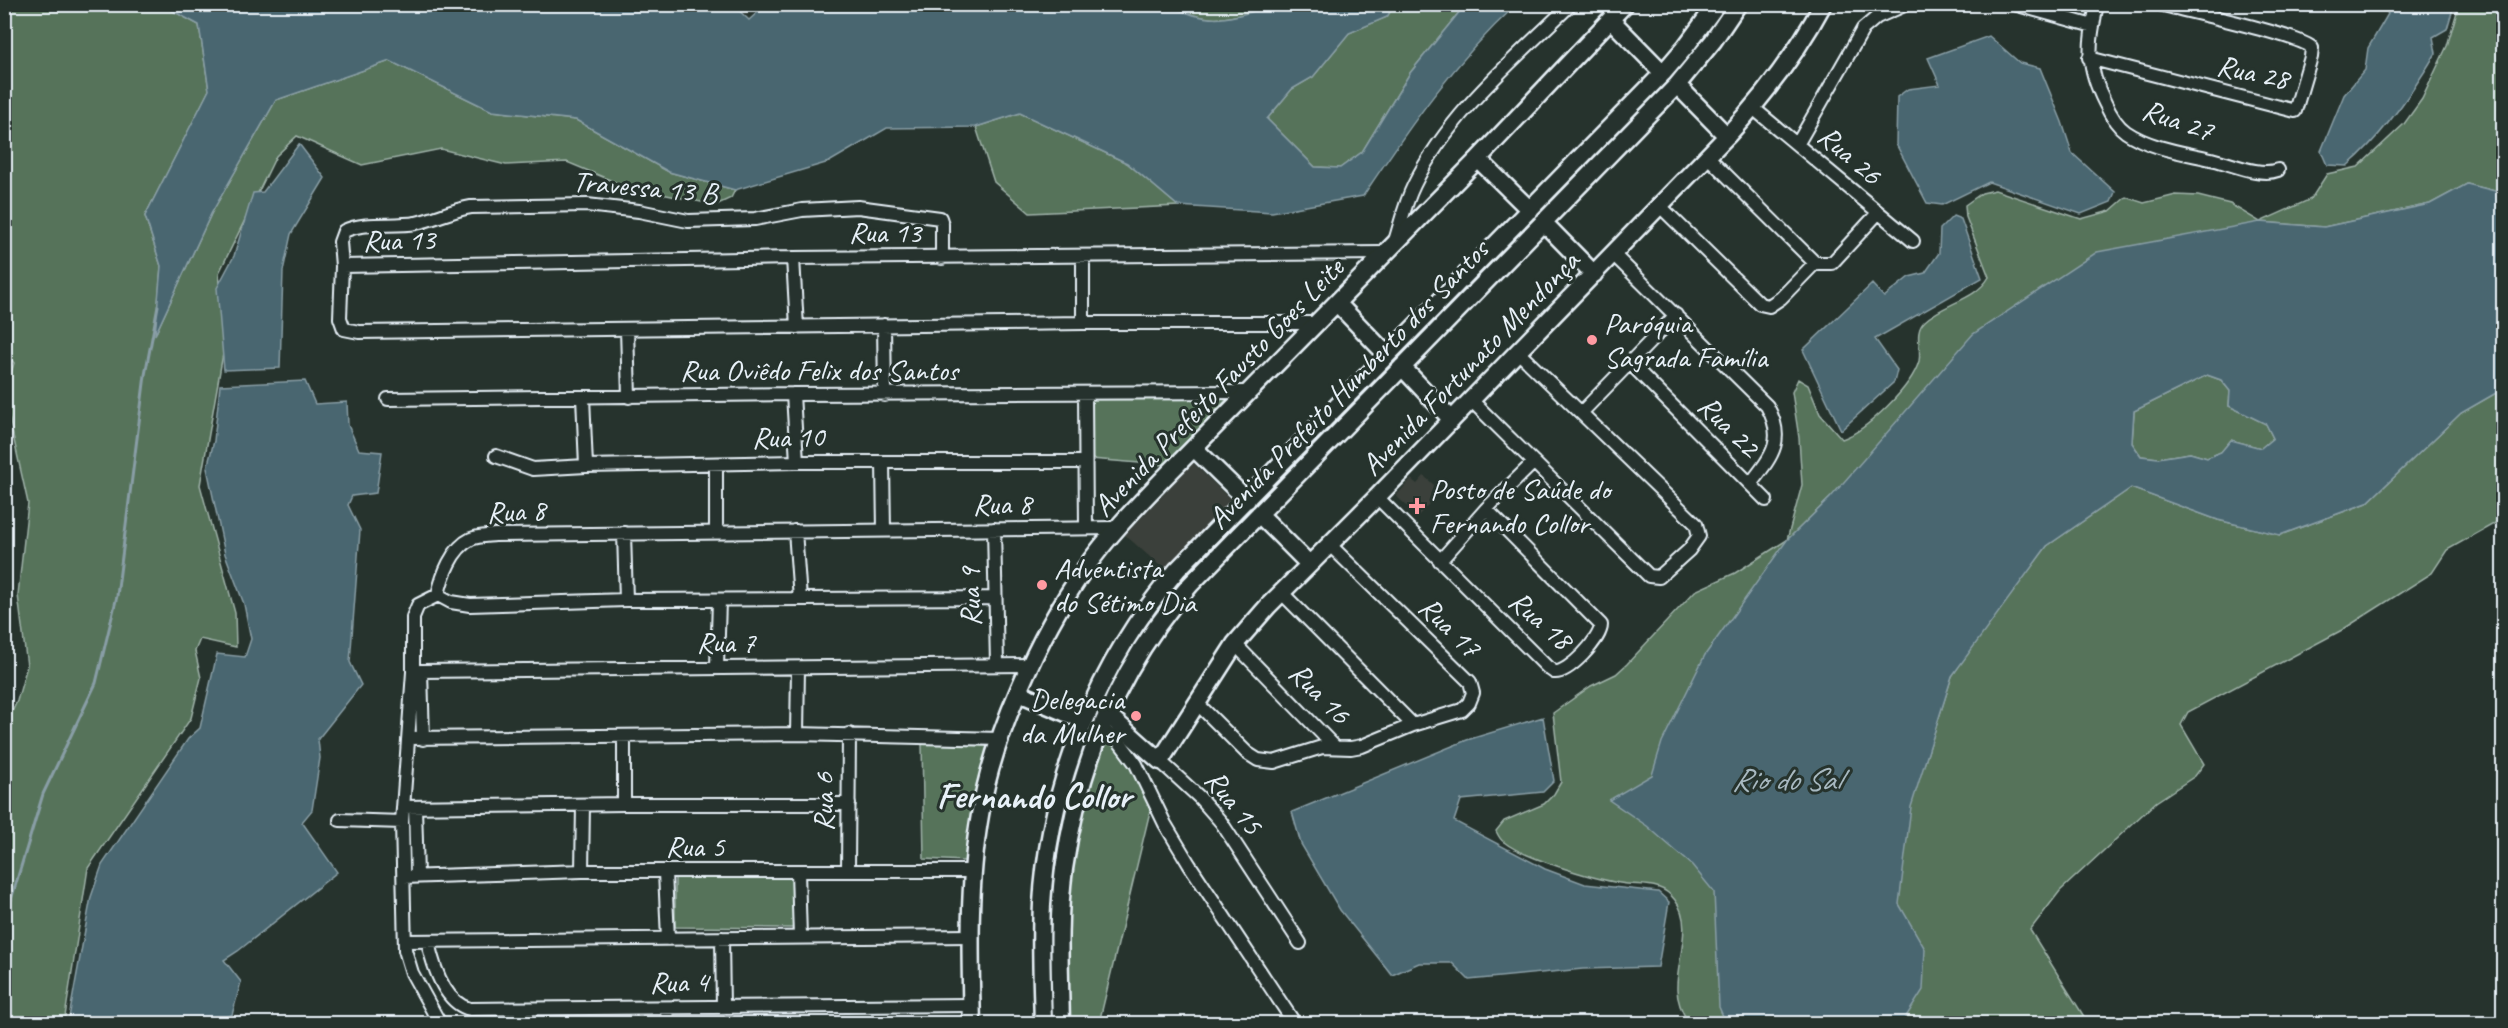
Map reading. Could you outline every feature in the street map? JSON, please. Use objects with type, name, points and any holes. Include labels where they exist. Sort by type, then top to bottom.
[{"type":"street","points":[[1390,247],[1410,194],[1434,150],[1485,88],[1571,4]]},
{"type":"street","name":"Avenida Prefeito Fausto Goes Leite","points":[[972,1023],[971,936],[982,803],[1000,739],[1031,665],[1062,603],[1116,528],[1478,159],[1625,4]]},
{"type":"street","name":"Avenida Prefeito Humberto dos Santos","points":[[1061,1023],[1059,941],[1064,869],[1080,787],[1097,721],[1128,637],[1161,590],[1663,73],[1717,4]]},
{"type":"street","name":"Avenida Prefeito Humberto dos Santos","points":[[1043,1023],[1042,904],[1049,842],[1066,771],[1172,605],[1677,85],[1713,42],[1738,4]]},
{"type":"street","name":"Avenida Fortunato Mendonça","points":[[1160,761],[1235,644],[1281,592],[1330,545],[1708,157],[1753,108],[1789,60],[1823,4]]},
{"type":"street","points":[[1798,143],[1863,29],[1877,17],[1907,4]]},
{"type":"street","points":[[2014,4],[2093,26]]},
{"type":"street","name":"Rua 27","points":[[2097,4],[2089,58],[2094,81],[2117,125],[2149,143],[2261,171],[2278,170]]},
{"type":"street","name":"Rua 28","points":[[2089,58],[2295,111],[2310,61],[2312,48],[2309,45],[2159,4]]},
{"type":"street","points":[[1611,21],[1663,73]]},
{"type":"street","points":[[1677,85],[1727,136]]},
{"type":"street","name":"Rua 26","points":[[1753,108],[1913,240]]},
{"type":"street","points":[[1708,157],[1815,263],[1832,263],[1878,213]]},
{"type":"street","points":[[1478,159],[1530,210]]},
{"type":"street","name":"Travessa 13 B","points":[[342,266],[341,236],[350,228],[419,222],[471,207],[525,205],[587,205],[639,211],[688,221],[755,219],[801,210],[852,207],[933,216],[940,218],[942,224],[942,258]]},
{"type":"street","points":[[1660,206],[1762,306],[1775,303],[1815,263]]},
{"type":"street","points":[[1543,222],[1594,274]]},
{"type":"street","name":"Rua 13","points":[[1315,323],[1083,322],[351,332],[343,328],[341,321],[342,266],[793,258],[1083,256],[1390,247]]},
{"type":"street","points":[[1613,254],[1756,393],[1771,414],[1777,432],[1776,445],[1767,462],[1751,483]]},
{"type":"street","points":[[1083,256],[1083,322]]},
{"type":"street","points":[[793,258],[797,327]]},
{"type":"street","points":[[1337,303],[1387,355]]},
{"type":"street","points":[[1581,413],[1676,315]]},
{"type":"street","points":[[884,325],[885,395]]},
{"type":"street","points":[[627,329],[628,397]]},
{"type":"street","points":[[1471,400],[1649,576],[1659,577],[1699,537],[1699,529],[1693,520],[1518,352]]},
{"type":"street","name":"Rua 22","points":[[1630,363],[1766,500]]},
{"type":"street","points":[[1402,367],[1452,420]]},
{"type":"street","name":"Rua Oviêdo Felix dos Santos","points":[[388,399],[1250,392]]},
{"type":"street","points":[[1085,393],[1086,528]]},
{"type":"street","points":[[793,394],[797,462]]},
{"type":"street","points":[[583,397],[586,466]]},
{"type":"street","points":[[1194,448],[1248,500]]},
{"type":"street","name":"Rua 10","points":[[496,456],[533,470],[586,466],[797,462],[1084,462]]},
{"type":"street","points":[[883,462],[884,531]]},
{"type":"street","points":[[1440,561],[1486,509],[1534,462]]},
{"type":"street","points":[[716,464],[716,532]]},
{"type":"street","name":"Rua 18","points":[[1377,497],[1553,672],[1563,672],[1597,638],[1601,627],[1596,618],[1486,509]]},
{"type":"street","points":[[1259,514],[1309,564]]},
{"type":"street","name":"Rua 8","points":[[438,595],[442,579],[451,561],[463,545],[475,538],[495,535],[1116,528]]},
{"type":"street","name":"Rua 9","points":[[994,529],[997,664]]},
{"type":"street","points":[[795,531],[800,599]]},
{"type":"street","points":[[624,533],[626,600]]},
{"type":"street","name":"Rua 17","points":[[1330,545],[1472,686],[1472,700],[1465,708],[1413,725]]},
{"type":"street","points":[[1161,590],[1172,605]]},
{"type":"street","points":[[1281,592],[1413,725]]},
{"type":"street","points":[[423,739],[414,613],[420,603],[438,595],[451,602],[470,605],[626,600],[995,598]]},
{"type":"street","points":[[717,667],[719,600]]},
{"type":"street","name":"Rua 16","points":[[1235,644],[1334,746],[1356,748],[1413,725]]},
{"type":"street","name":"Rua 7","points":[[417,672],[1031,665]]},
{"type":"street","points":[[797,734],[798,668]]},
{"type":"street","points":[[417,672],[409,738],[410,877],[405,941],[407,959],[412,973],[440,1023]]},
{"type":"street","name":"Rua 15","points":[[1019,693],[1097,721],[1160,761],[1221,822],[1300,943]]},
{"type":"street","points":[[1196,702],[1247,753],[1258,760],[1274,762],[1322,747],[1334,746]]},
{"type":"street","points":[[1097,721],[1118,740],[1136,764],[1173,839],[1193,872],[1295,1023]]},
{"type":"street","points":[[409,738],[849,734],[1000,739]]},
{"type":"street","name":"Rua 6","points":[[848,871],[849,734]]},
{"type":"street","points":[[624,736],[624,804]]},
{"type":"street","name":"Rua 5","points":[[409,807],[849,804]]},
{"type":"street","points":[[582,871],[583,805]]},
{"type":"street","points":[[409,807],[402,822],[410,877]]},
{"type":"street","points":[[340,820],[402,822]]},
{"type":"street","name":"Rua 5","points":[[410,877],[582,871],[975,871]]},
{"type":"street","points":[[798,871],[800,937]]},
{"type":"street","points":[[665,872],[668,939]]},
{"type":"street","name":"Rua 4","points":[[405,941],[971,936]]},
{"type":"street","points":[[722,939],[723,1007]]},
{"type":"street","name":"Rua 4","points":[[428,942],[433,961],[452,999],[465,1008],[484,1010],[971,1005]]},
{"type":"street","points":[[667,1008],[668,1023]]},
{"type":"shaded area","points":[[1193,463],[1233,502],[1166,571],[1125,535]]},
{"type":"shaded area","name":"Posto de Saúde do Fernando Collor","points":[[1424,476],[1434,485],[1439,479],[1446,485],[1418,516],[1396,496],[1411,479],[1417,484]]},
{"type":"green space","points":[[5,5],[162,5],[199,25],[209,90],[145,216],[161,266],[156,333],[211,214],[276,100],[390,61],[492,111],[576,120],[669,172],[735,190],[731,198],[716,205],[627,187],[567,162],[506,165],[441,149],[362,165],[297,136],[276,156],[219,273],[224,348],[200,485],[235,613],[236,647],[200,639],[195,651],[201,678],[191,718],[88,868],[64,1023],[5,1024],[4,729],[17,701],[27,666],[18,595],[28,503],[4,395],[14,363],[4,351]]},
{"type":"green space","points":[[1167,5],[1267,5],[1237,16],[1204,18]]},
{"type":"green space","points":[[1394,5],[1465,5],[1410,73],[1362,152],[1340,168],[1315,167],[1267,119],[1292,89],[1313,77],[1349,33],[1387,17]]},
{"type":"green space","points":[[2459,5],[2503,5],[2503,193],[2467,184],[2430,204],[2324,227],[2260,222],[2311,199],[2327,174],[2358,167],[2404,124],[2422,99],[2447,46]]},
{"type":"green space","points":[[1020,113],[1127,163],[1178,206],[1030,213],[994,182],[976,127]]},
{"type":"green space","points":[[1995,190],[2081,219],[2110,211],[2126,197],[2144,203],[2176,195],[2198,196],[2230,204],[2260,222],[1830,498],[1787,540],[1802,485],[1799,438],[1792,392],[1798,379],[1808,385],[1820,414],[1842,439],[1863,427],[1887,407],[1915,371],[1920,356],[1919,330],[1921,325],[1941,310],[1976,291],[1989,277],[1966,217],[1965,205],[1982,193]]},
{"type":"green space","points":[[2207,375],[2221,380],[2230,391],[2229,406],[2266,424],[2273,438],[2261,448],[2231,440],[2221,452],[2207,458],[2190,453],[2158,458],[2141,456],[2132,443],[2134,411]]},
{"type":"green space","points":[[2503,389],[2504,508],[2499,521],[2447,550],[2432,573],[2342,630],[2188,712],[2181,725],[2204,764],[2195,776],[2156,802],[2060,891],[2030,930],[2088,1023],[1689,1023],[1681,1007],[1677,989],[1683,943],[1683,920],[1681,910],[1669,894],[1657,887],[1609,881],[1560,867],[1527,855],[1499,837],[1496,831],[1504,821],[1544,804],[1561,782],[1553,713],[1591,686],[1616,674],[1695,591],[1735,573],[1787,540],[1925,762],[1952,676],[2047,546],[2131,488],[2218,520],[2280,535],[2367,503],[2461,413]]},
{"type":"green space","points":[[1089,398],[1228,398],[1164,465],[1091,459]]},
{"type":"green space","points":[[1113,726],[1152,803],[1099,1023],[1067,1024],[1066,926],[1075,829],[1106,736]]},
{"type":"green space","points":[[922,742],[987,746],[965,861],[924,859]]},
{"type":"green space","points":[[675,876],[794,877],[793,928],[675,927]]},
{"type":"water","points":[[218,4],[732,4],[749,20],[767,4],[1167,4],[1193,15],[1215,18],[1237,16],[1267,5],[1394,5],[1387,17],[1349,33],[1313,77],[1292,89],[1267,119],[1315,167],[1340,168],[1362,152],[1410,73],[1465,5],[1516,5],[1453,72],[1363,196],[1272,212],[1178,206],[1127,163],[1020,113],[976,127],[887,128],[829,162],[735,190],[669,172],[576,120],[492,111],[390,61],[276,100],[211,214],[155,335],[161,266],[145,216],[209,90],[199,25],[162,5],[212,8]]},
{"type":"water","points":[[2386,5],[2454,5],[2447,29],[2433,37],[2436,53],[2385,128],[2347,166],[2327,165],[2321,151],[2344,95],[2365,70],[2368,48],[2388,14],[2385,9]]},
{"type":"water","points":[[1989,36],[2020,63],[2040,68],[2072,153],[2115,192],[2111,202],[2081,214],[1989,182],[1942,205],[1927,203],[1896,144],[1897,97],[1908,89],[1940,85],[1928,58]]},
{"type":"water","points":[[299,144],[325,178],[291,234],[283,271],[280,368],[224,370],[217,288],[234,256],[253,193],[263,192]]},
{"type":"water","name":"Rio do Sal","points":[[2467,184],[2503,193],[2503,389],[2461,413],[2367,503],[2280,535],[2218,520],[2131,488],[2047,546],[1952,676],[1911,807],[1899,904],[1925,949],[1923,990],[1902,1023],[1726,1023],[1719,1007],[1714,892],[1692,865],[1647,826],[1609,800],[1652,775],[1662,742],[1705,655],[1787,540],[1830,498],[1973,334],[2097,252],[2260,222],[2324,227],[2430,204]],"holes":[[[2207,375],[2221,380],[2230,391],[2229,406],[2266,424],[2273,438],[2261,448],[2231,440],[2221,452],[2207,458],[2190,453],[2158,458],[2141,456],[2132,443],[2134,411]]]},
{"type":"water","points":[[1953,216],[1961,219],[1982,278],[1875,339],[1897,370],[1894,382],[1841,430],[1803,350],[1872,284],[1884,297],[1909,277],[1925,273],[1939,253],[1940,229]]},
{"type":"water","points":[[305,381],[315,404],[347,402],[348,425],[359,450],[382,452],[376,493],[352,496],[348,505],[360,530],[350,662],[361,685],[318,739],[320,758],[312,810],[302,822],[337,872],[224,960],[241,982],[232,1015],[204,1023],[68,1023],[91,897],[102,865],[188,739],[200,728],[217,654],[245,657],[251,639],[244,604],[225,554],[207,468],[214,441],[220,385]]},
{"type":"water","points":[[1543,717],[1554,781],[1543,792],[1461,800],[1454,821],[1545,869],[1585,884],[1658,892],[1669,902],[1658,967],[1583,969],[1469,980],[1452,963],[1419,963],[1392,975],[1340,910],[1301,844],[1292,812],[1467,740]]},
{"type":"waterway","points":[[4,966],[10,903],[43,794],[96,683],[117,596],[145,375],[158,306]]},
{"type":"place","name":"Paróquia Sagrada Família","points":[[1592,340]]},
{"type":"place","name":"Posto de Saúde do Fernando Collor","points":[[1417,506]]},
{"type":"place","name":"Adventista do Sétimo Dia","points":[[1042,585]]},
{"type":"place","name":"Delegacia da Mulher","points":[[1136,716]]},
{"type":"district","name":"Fernando Collor","points":[[1034,795]]}]
